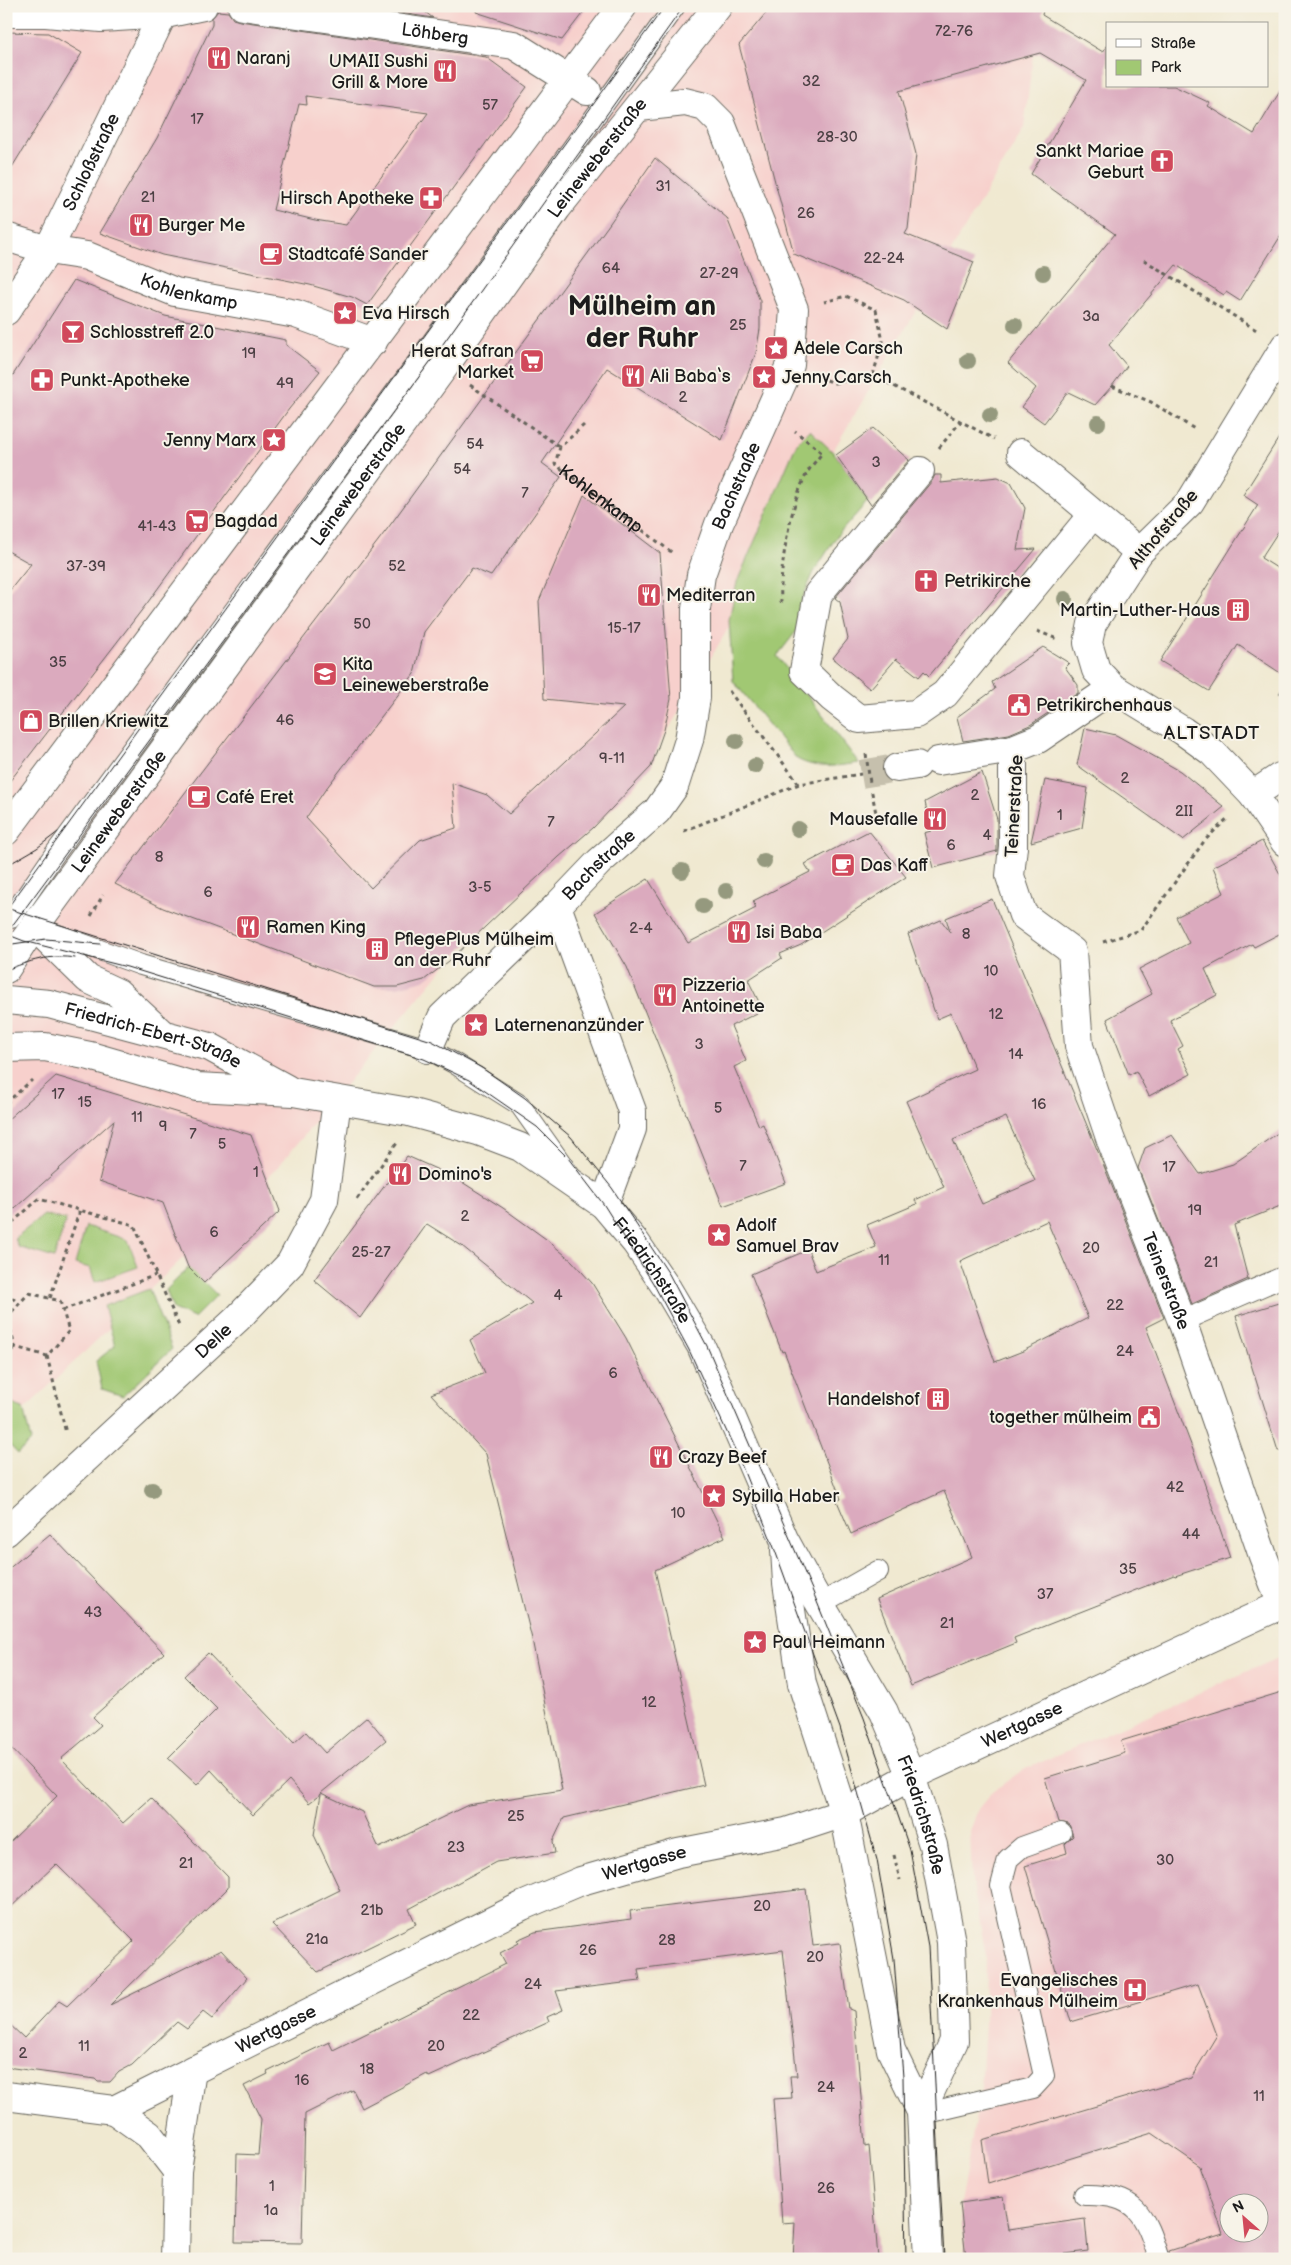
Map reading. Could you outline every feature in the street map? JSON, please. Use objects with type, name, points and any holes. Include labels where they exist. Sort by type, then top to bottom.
[{"type":"street","points":[[6,13],[46,13],[102,18],[202,6]]},
{"type":"street","name":"Löhberg","points":[[242,6],[514,45],[578,85]]},
{"type":"street","points":[[6,831],[373,342],[578,85],[623,6]]},
{"type":"street","name":"Leineweberstraße","points":[[6,969],[17,920],[444,368],[557,208],[718,6]]},
{"type":"street","name":"Schloßstraße","points":[[6,311],[48,250],[166,10]]},
{"type":"street","name":"Bachstraße","points":[[428,1050],[442,1017],[557,906],[599,862],[657,811],[674,786],[689,740],[696,698],[696,609],[701,575],[719,524],[790,365],[794,309],[721,122],[705,107],[685,102],[639,107]]},
{"type":"street","name":"Kohlenkamp","points":[[6,237],[48,250],[87,256],[175,292],[296,314],[373,342]]},
{"type":"street","name":"Althofstraße","points":[[1284,346],[1190,502],[1139,552],[1092,624],[1088,643],[1096,670],[1113,688],[1183,731],[1212,752],[1253,794],[1285,842]]},
{"type":"street","points":[[1021,453],[1139,552]]},
{"type":"street","points":[[920,470],[818,594],[804,671],[832,698],[859,719],[916,714],[945,694],[1093,514]]},
{"type":"street","name":"Teinerstraße","points":[[1113,688],[1038,739],[1013,749],[1013,846],[1010,876],[1023,915],[1072,951],[1080,1046],[1110,1138],[1182,1321],[1263,1556],[1283,1604]]},
{"type":"street","points":[[918,765],[1013,749]]},
{"type":"street","points":[[1253,794],[1280,777],[1285,777]]},
{"type":"street","name":"Bachstraße","points":[[557,906],[632,1111],[632,1129],[604,1205]]},
{"type":"street","points":[[17,920],[88,979],[118,993],[162,1034]]},
{"type":"street","name":"Friedrich-Ebert-Straße","points":[[6,1000],[49,1004],[210,1047],[293,1092]]},
{"type":"street","name":"Friedrich-Ebert-Straße","points":[[6,1048],[45,1047],[90,1056],[197,1087],[293,1092],[409,1112]]},
{"type":"street","name":"Delle","points":[[6,1532],[192,1361],[290,1264],[324,1200],[337,1100]]},
{"type":"street","name":"Friedrichstraße","points":[[409,1112],[478,1131],[520,1147],[574,1182],[604,1205],[636,1243],[668,1290],[701,1346],[784,1540],[884,1712],[912,1776],[933,1845],[951,1942],[954,2041],[921,2112]]},
{"type":"street","name":"Friedrichstraße","points":[[784,1540],[787,1583],[802,1684],[844,1813],[891,2050],[921,2112],[928,2259]]},
{"type":"street","name":"Wertgasse","points":[[114,2110],[522,1906],[581,1881],[678,1853],[786,1832],[844,1813],[912,1776],[1283,1604]]},
{"type":"street","points":[[175,2259],[177,2171],[192,2070]]},
{"type":"street","points":[[6,2096],[114,2110],[149,2135],[177,2171]]},
{"type":"lane","points":[[574,1182],[520,1105],[454,1063],[428,1050],[141,965],[17,920],[54,855],[425,352],[675,6]]},
{"type":"lane","points":[[1182,1321],[1285,1276]]},
{"type":"lane","points":[[820,1604],[878,1571]]},
{"type":"lane","points":[[921,2112],[936,2111],[1032,2088],[1044,2076],[1001,1886],[1008,1859],[1022,1847],[1061,1833]]},
{"type":"lane","points":[[1084,2195],[1100,2195],[1121,2200],[1135,2207],[1148,2225],[1159,2259]]},
{"type":"path","points":[[1144,260],[1284,346]]},
{"type":"path","points":[[794,309],[846,296],[876,310],[883,341],[873,375]]},
{"type":"path","points":[[790,365],[834,383],[873,375],[1021,453]]},
{"type":"path","name":"Kohlenkamp","points":[[444,368],[560,447],[555,464],[701,575]]},
{"type":"path","points":[[1112,386],[1151,402],[1224,447]]},
{"type":"path","points":[[560,447],[584,424]]},
{"type":"path","points":[[781,606],[780,586],[794,507],[806,474],[822,453]]},
{"type":"path","points":[[1037,631],[1063,641]]},
{"type":"path","points":[[695,678],[722,682],[799,784]]},
{"type":"path","points":[[1280,694],[1285,686]]},
{"type":"path","points":[[866,754],[877,818],[868,821]]},
{"type":"path","points":[[681,832],[799,784],[861,774]]},
{"type":"path","points":[[1072,951],[1141,930],[1205,840],[1253,794]]},
{"type":"path","points":[[6,1228],[40,1200],[134,1225],[183,1334],[192,1361]]},
{"type":"path","points":[[50,1298],[80,1210]]},
{"type":"path","points":[[64,1310],[156,1275]]},
{"type":"path","points":[[6,1292],[19,1304]]},
{"type":"path","points":[[16,1347],[6,1317],[29,1293],[60,1301],[69,1331],[46,1356]]},
{"type":"path","points":[[16,1347],[46,1356]]},
{"type":"path","points":[[6,1356],[16,1347]]},
{"type":"path","points":[[46,1356],[74,1468]]},
{"type":"path","points":[[894,1855],[900,1880]]},
{"type":"shaded area","points":[[6,6],[1044,6],[1033,55],[1024,128],[635,786],[449,961],[277,1168],[6,1427]]},
{"type":"shaded area","name":"Evangelisches Krankenhaus Mülheim","points":[[1285,1655],[1285,2259],[966,2259],[960,2203],[981,2089],[985,2024],[986,1956],[972,1880],[970,1832],[978,1809],[992,1792],[1021,1771]]},
{"type":"green space","points":[[810,430],[836,455],[868,501],[837,536],[814,572],[802,599],[798,629],[777,656],[859,763],[835,766],[812,765],[797,759],[733,681],[729,620],[737,582],[797,443]]},
{"type":"green space","points":[[44,1215],[66,1220],[54,1258],[18,1247],[15,1238]]},
{"type":"green space","points":[[86,1226],[128,1240],[138,1267],[95,1282],[90,1268],[75,1264]]},
{"type":"green space","points":[[189,1267],[217,1295],[194,1318],[173,1309],[166,1290]]},
{"type":"green space","points":[[149,1289],[172,1349],[123,1396],[102,1389],[96,1361],[115,1346],[104,1306]]},
{"type":"green space","points":[[6,1402],[23,1408],[31,1441],[18,1454],[6,1441],[9,1431],[6,1424]]},
{"type":"building","points":[[354,6],[417,6],[433,18]]},
{"type":"building","points":[[477,6],[588,6],[562,40],[476,12]]},
{"type":"building","points":[[772,6],[1044,6],[1042,15],[1103,52],[1106,47],[1106,88],[1178,88],[1210,103],[1208,106],[1254,134],[1285,83],[1285,229],[1240,301],[1226,292],[1224,295],[1176,265],[1109,345],[1127,366],[1112,386],[1095,405],[1068,392],[1044,423],[1022,407],[1036,388],[1008,363],[1115,234],[1031,174],[1086,80],[1040,53],[899,91],[916,154],[908,229],[905,234],[974,262],[947,329],[904,300],[794,254],[739,45]]},
{"type":"building","points":[[218,11],[228,12],[233,19],[240,21],[486,57],[527,87],[367,305],[352,297],[310,285],[162,255],[100,233],[157,138],[212,25],[212,18]],"holes":[[[306,96],[428,113],[346,225],[273,210],[299,104],[307,105]]]},
{"type":"building","points":[[6,32],[48,33],[82,53],[6,177]]},
{"type":"building","points":[[655,158],[727,218],[760,301],[760,329],[756,353],[722,440],[607,368],[542,463],[561,477],[491,576],[472,568],[424,632],[414,674],[325,790],[306,818],[371,888],[420,840],[456,828],[452,783],[487,795],[509,814],[624,707],[544,699],[539,601],[584,495],[660,553],[671,699],[664,730],[651,767],[593,828],[559,857],[449,961],[424,980],[397,987],[374,987],[163,908],[115,884],[388,528],[610,223]]},
{"type":"building","points":[[74,280],[165,316],[286,340],[286,345],[320,371],[289,409],[148,602],[6,786],[6,595],[31,564],[6,550],[6,386]]},
{"type":"building","points":[[873,428],[909,460],[871,505],[836,455]]},
{"type":"building","name":"Martin-Luther-Haus","points":[[1285,428],[1285,521],[1261,558],[1285,573],[1285,676],[1238,645],[1209,691],[1160,661],[1258,505],[1243,495]]},
{"type":"building","name":"Petrikirche","points":[[935,475],[941,475],[941,483],[998,477],[1011,483],[1025,508],[1017,550],[1036,549],[929,676],[924,671],[919,677],[896,659],[870,689],[833,658],[848,639],[840,602],[835,598]]},
{"type":"building","name":"Petrikirchenhaus","points":[[1043,647],[1069,663],[1065,667],[1078,685],[1078,693],[1030,725],[1009,734],[963,741],[957,717],[995,689],[992,682]]},
{"type":"building","points":[[1085,728],[1116,735],[1180,771],[1224,807],[1183,840],[1077,765]]},
{"type":"building","points":[[982,772],[997,819],[997,851],[933,868],[924,833],[931,831],[925,802]]},
{"type":"building","points":[[1045,780],[1088,788],[1082,828],[1031,842]]},
{"type":"building","points":[[869,831],[906,877],[801,945],[780,954],[782,958],[748,980],[763,1010],[731,1026],[746,1061],[734,1067],[759,1126],[763,1124],[786,1183],[723,1206],[627,967],[595,913],[648,879],[688,943],[756,908],[753,901],[810,872],[805,864]]},
{"type":"building","points":[[1262,841],[1285,883],[1285,931],[1254,947],[1252,944],[1205,969],[1217,995],[1170,1020],[1183,1046],[1178,1049],[1191,1074],[1149,1096],[1136,1071],[1129,1075],[1107,1019],[1152,994],[1139,969],[1189,943],[1176,917],[1224,893],[1213,867]]},
{"type":"building","points":[[992,899],[1104,1166],[1164,1318],[1146,1327],[1193,1450],[1230,1558],[1174,1575],[1014,1638],[1016,1643],[911,1686],[877,1599],[972,1557],[944,1491],[851,1534],[837,1501],[841,1499],[784,1351],[782,1352],[751,1274],[808,1250],[816,1271],[876,1247],[867,1225],[917,1204],[915,1200],[944,1187],[906,1101],[975,1069],[951,1013],[937,1019],[908,934],[941,920],[950,932],[946,918]],"holes":[[[1006,1117],[1035,1181],[982,1204],[953,1140]],[[1047,1221],[1088,1318],[1023,1351],[995,1362],[960,1261]]]},
{"type":"building","points":[[56,1076],[251,1135],[280,1211],[204,1283],[188,1267],[163,1203],[99,1181],[114,1120],[6,1216],[6,1121]]},
{"type":"building","points":[[1285,1128],[1285,1204],[1234,1225],[1248,1279],[1192,1304],[1138,1168],[1145,1148],[1172,1135],[1200,1174],[1233,1164]]},
{"type":"building","points":[[407,1156],[454,1177],[503,1208],[546,1239],[572,1261],[592,1283],[626,1338],[725,1537],[655,1570],[704,1785],[564,1818],[553,1841],[555,1853],[496,1862],[409,1909],[416,1924],[318,1972],[272,1924],[340,1890],[314,1835],[321,1794],[309,1803],[289,1780],[253,1815],[211,1770],[197,1785],[168,1758],[217,1709],[184,1676],[208,1653],[294,1743],[306,1732],[325,1753],[367,1717],[386,1740],[321,1793],[362,1812],[379,1848],[468,1805],[562,1790],[532,1639],[486,1454],[431,1394],[485,1373],[470,1340],[532,1303],[462,1246],[427,1224],[360,1318],[314,1280]]},
{"type":"building","points":[[1285,1301],[1285,1450],[1278,1451],[1236,1316]]},
{"type":"building","points":[[50,1534],[164,1653],[93,1717],[101,1725],[61,1759],[123,1823],[151,1798],[228,1877],[228,1888],[110,2005],[221,1950],[247,1978],[212,2019],[203,2012],[187,2029],[177,2022],[132,2065],[119,2072],[110,2082],[98,2082],[95,2079],[6,2067],[6,2021],[24,2038],[59,2001],[67,2006],[134,1941],[56,1864],[6,1912],[6,1846],[57,1796],[6,1743],[6,1571]]},
{"type":"building","points":[[1285,1691],[1285,2259],[1171,2259],[1169,2251],[1218,2236],[1218,2242],[1268,2242],[1268,2192],[1218,2192],[1218,2219],[1200,2166],[1152,2133],[988,2184],[982,2140],[1191,2078],[1217,2035],[1198,1984],[1071,2022],[1025,1866],[1067,1853],[1065,1844],[1073,1836],[1069,1824],[1058,1822],[1045,1778],[1125,1753],[1121,1741]]},
{"type":"building","points":[[806,1889],[813,1946],[840,1943],[849,2009],[854,2011],[865,2146],[869,2145],[878,2259],[793,2259],[795,2222],[782,2223],[773,2099],[792,2098],[790,2076],[797,2076],[783,1950],[638,1969],[640,1981],[556,1991],[563,2010],[547,2017],[549,2022],[429,2077],[427,2074],[362,2108],[353,2090],[305,2114],[302,2243],[235,2242],[237,2154],[258,2155],[261,2119],[244,2086],[268,2074],[267,2072],[329,2042],[333,2050],[506,1964],[500,1953],[519,1943],[517,1940],[535,1932],[631,1919],[630,1911]]},
{"type":"building","points":[[1003,2197],[1008,2230],[1085,2219],[1088,2251],[1064,2254],[1064,2259],[966,2259],[960,2203]]},
{"type":"tunnel","points":[[861,774],[897,768]]},
{"type":"tram line","points":[[6,910],[665,6]]},
{"type":"tram line","points":[[6,934],[430,362],[684,6]]},
{"type":"tram line","points":[[6,866],[37,848],[58,832]]},
{"type":"tram line","points":[[6,908],[432,1041],[482,1068],[525,1098],[571,1137],[612,1188],[669,1274],[707,1346],[813,1592],[864,1718],[910,1850],[928,1947],[944,2259]]},
{"type":"tram line","points":[[6,934],[24,941],[127,967],[424,1059],[469,1080],[537,1127],[568,1158],[604,1205],[653,1283],[689,1350],[737,1454],[773,1545],[840,1728],[877,1860],[894,1959],[903,2077],[906,2259]]},
{"type":"tram line","points":[[6,945],[46,939],[100,944]]},
{"type":"tram line","points":[[6,970],[40,959],[57,957],[75,958]]},
{"type":"place","name":"Naranj","points":[[219,58]]},
{"type":"place","name":"UMAII Sushi Grill & More","points":[[445,71]]},
{"type":"place","name":"Sankt Mariae Geburt","points":[[1162,161]]},
{"type":"place","name":"Hirsch Apotheke","points":[[431,198]]},
{"type":"place","name":"Burger Me","points":[[141,225]]},
{"type":"place","name":"Stadtcafé Sander","points":[[271,254]]},
{"type":"place","name":"Eva Hirsch","points":[[345,313]]},
{"type":"place","name":"Schlosstreff 2.0","points":[[73,332]]},
{"type":"place","name":"Adele Carsch","points":[[776,348]]},
{"type":"place","name":"Herat Safran Market","points":[[532,361]]},
{"type":"place","name":"Ali Baba‘s","points":[[633,376]]},
{"type":"place","name":"Jenny Carsch","points":[[764,377]]},
{"type":"place","name":"Punkt-Apotheke","points":[[42,380]]},
{"type":"place","name":"Jenny Marx","points":[[274,440]]},
{"type":"place","name":"Bagdad","points":[[197,521]]},
{"type":"place","name":"Petrikirche","points":[[926,581]]},
{"type":"place","name":"Mediterran","points":[[649,595]]},
{"type":"place","name":"Martin-Luther-Haus","points":[[1238,610]]},
{"type":"place","name":"Kita Leineweberstraße","points":[[325,674]]},
{"type":"place","name":"Petrikirchenhaus","points":[[1019,705]]},
{"type":"place","name":"Brillen Kriewitz","points":[[31,721]]},
{"type":"place","name":"Café Eret","points":[[199,797]]},
{"type":"place","name":"Mausefalle","points":[[935,819]]},
{"type":"place","name":"Das Kaff","points":[[843,865]]},
{"type":"place","name":"Ramen King","points":[[248,927]]},
{"type":"place","name":"Isi Baba","points":[[739,932]]},
{"type":"place","name":"PflegePlus Mülheim an der Ruhr","points":[[377,949]]},
{"type":"place","name":"Pizzeria Antoinette","points":[[665,995]]},
{"type":"place","name":"Laternenanzünder","points":[[476,1025]]},
{"type":"place","name":"Domino's","points":[[400,1174]]},
{"type":"place","name":"Adolf Samuel Brav","points":[[719,1235]]},
{"type":"place","name":"Handelshof","points":[[938,1399]]},
{"type":"place","name":"together mülheim","points":[[1149,1417]]},
{"type":"place","name":"Crazy Beef","points":[[661,1457]]},
{"type":"place","name":"Sybilla Haber","points":[[714,1496]]},
{"type":"place","name":"Paul Heimann","points":[[755,1642]]},
{"type":"place","name":"Evangelisches Krankenhaus Mülheim","points":[[1135,1990]]},
{"type":"district","name":"Mülheim an der Ruhr","points":[[642,321]]},
{"type":"district","name":"ALTSTADT","points":[[1212,732]]}]
